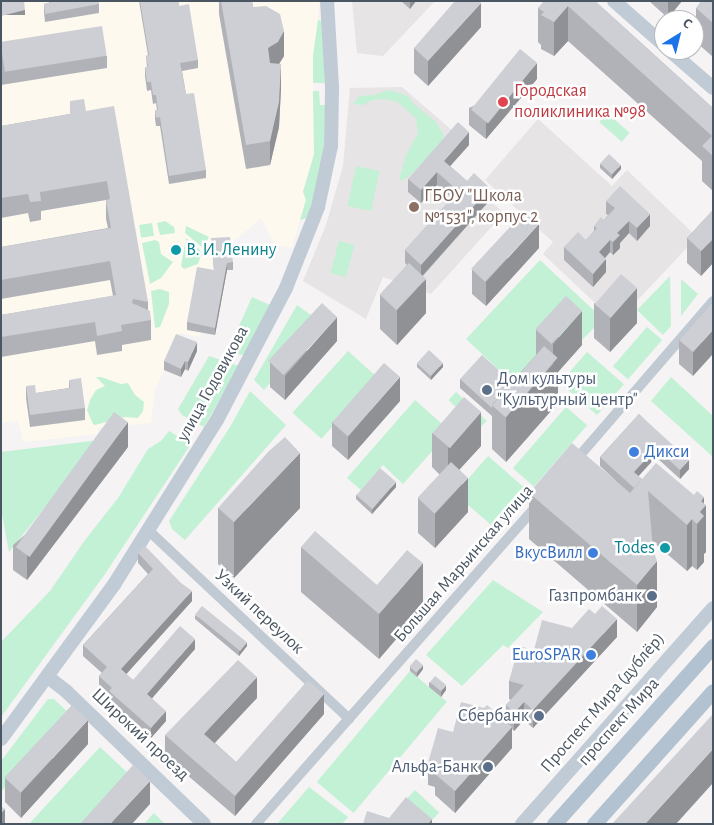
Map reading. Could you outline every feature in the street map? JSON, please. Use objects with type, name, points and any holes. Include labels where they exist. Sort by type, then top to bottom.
[{"type":"main road","name":"проспект Мира","points":[[554,824],[713,646]]},
{"type":"main road","points":[[594,824],[713,691]]},
{"type":"street","name":"улица Годовикова","points":[[1,739],[115,583],[217,420],[286,288],[318,207],[331,146],[333,116],[327,1]]},
{"type":"street","points":[[614,1],[654,37]]},
{"type":"street","points":[[681,60],[713,88]]},
{"type":"street","points":[[567,471],[713,300]]},
{"type":"street","name":"Большая Марьинская улица","points":[[256,824],[546,495]]},
{"type":"street","name":"Узкий переулок","points":[[148,530],[349,719]]},
{"type":"street","name":"Проспект Мира (дублёр)","points":[[522,824],[713,608]]},
{"type":"street","name":"Широкий проезд","points":[[48,677],[79,703],[204,824]]},
{"type":"shaded area","points":[[1,1],[320,1],[313,57],[314,154],[303,192],[306,200],[292,248],[275,245],[261,218],[231,244],[233,270],[223,270],[221,279],[226,280],[215,335],[201,333],[200,337],[180,333],[155,390],[151,423],[98,428],[98,434],[23,442],[18,421],[1,423]]},
{"type":"shaded area","points":[[352,1],[435,1],[383,56],[357,53]]},
{"type":"shaded area","name":"ГБОУ \"Школа №1531\", корпус 2","points":[[402,87],[469,145],[444,173],[474,186],[504,213],[431,294],[383,277],[366,319],[303,281],[326,225],[343,166],[350,88]]},
{"type":"shaded area","points":[[538,119],[612,186],[627,170],[697,237],[632,306],[608,315],[543,254],[553,242],[485,180]]},
{"type":"green space","points":[[318,20],[322,21],[325,83],[313,83],[313,56]]},
{"type":"green space","points":[[389,90],[408,96],[415,105],[435,121],[444,135],[443,140],[423,164],[404,180],[399,180],[406,155],[418,133],[416,119],[398,102],[383,99],[372,100],[363,105],[353,104],[359,96],[374,95]]},
{"type":"green space","points":[[313,91],[319,91],[320,105],[325,105],[324,154],[308,218],[300,220],[306,200],[303,192],[314,154]]},
{"type":"green space","points":[[607,113],[630,133],[622,142],[599,122]]},
{"type":"green space","points":[[356,166],[379,171],[371,211],[347,206]]},
{"type":"green space","points":[[165,221],[174,227],[175,233],[160,235],[157,223]]},
{"type":"green space","points":[[152,223],[154,236],[141,238],[139,225]]},
{"type":"green space","points":[[186,226],[209,237],[203,248],[185,233]]},
{"type":"green space","points":[[186,238],[200,250],[201,255],[198,264],[184,269],[181,266]]},
{"type":"green space","points":[[155,240],[159,242],[161,254],[173,262],[161,278],[150,284],[142,243]]},
{"type":"green space","points":[[339,241],[354,245],[346,277],[330,273]]},
{"type":"green space","points":[[540,260],[603,319],[580,342],[514,384],[466,339]]},
{"type":"green space","points":[[670,276],[671,326],[663,335],[637,310]]},
{"type":"green space","points":[[681,279],[698,294],[681,316]]},
{"type":"green space","points":[[160,289],[169,292],[169,304],[160,327],[155,328],[151,291]]},
{"type":"green space","points":[[252,297],[270,305],[245,355],[235,354],[230,346]]},
{"type":"green space","points":[[297,305],[322,323],[264,390],[254,380]]},
{"type":"green space","points":[[647,327],[662,340],[628,379],[613,366]]},
{"type":"green space","points":[[348,351],[377,377],[321,439],[292,413]]},
{"type":"green space","points":[[587,352],[624,384],[597,415],[560,383]]},
{"type":"green space","points":[[209,356],[239,366],[204,427],[182,415],[178,409]]},
{"type":"green space","points":[[96,377],[121,384],[128,383],[135,395],[144,402],[143,411],[138,418],[125,417],[93,424],[87,410],[90,400],[96,390],[105,386]]},
{"type":"green space","points":[[671,377],[713,416],[713,457],[651,401]]},
{"type":"green space","points":[[250,391],[286,425],[185,540],[172,529],[169,521],[230,427]]},
{"type":"green space","points":[[456,392],[487,421],[479,429],[448,400]]},
{"type":"green space","points":[[415,400],[450,431],[403,484],[383,465],[361,490],[347,478]]},
{"type":"green space","points":[[566,407],[587,425],[534,487],[513,468]]},
{"type":"green space","points":[[169,431],[191,444],[105,574],[1,717],[1,642],[50,591],[85,540],[118,498],[148,449],[161,441]]},
{"type":"green space","points":[[99,440],[9,552],[1,509],[1,452]]},
{"type":"green space","points":[[488,456],[528,491],[495,529],[455,494]]},
{"type":"green space","points":[[493,580],[543,612],[508,648],[503,645],[462,686],[426,655]]},
{"type":"green space","points":[[410,671],[447,702],[354,813],[317,782]]},
{"type":"green space","points":[[48,699],[54,699],[71,715],[1,792],[1,761]]},
{"type":"green space","points":[[100,747],[132,777],[88,824],[29,824]]},
{"type":"green space","points":[[309,787],[348,817],[342,824],[277,824]]},
{"type":"green space","points":[[415,790],[439,813],[428,824],[404,802]]},
{"type":"green space","points":[[154,813],[165,824],[144,824]]},
{"type":"building","points":[[1,1],[24,1],[25,10],[1,16]]},
{"type":"building","points":[[51,1],[99,1],[99,4],[45,14],[44,4]]},
{"type":"building","points":[[140,1],[178,1],[179,6],[189,4],[198,60],[180,63],[186,94],[194,93],[206,170],[169,176],[160,117],[156,118],[155,110],[158,110],[156,95],[153,95],[151,82],[147,82],[145,67],[148,67],[146,56],[149,55]]},
{"type":"building","points":[[221,1],[252,1],[253,7],[266,6],[280,14],[284,31],[278,42],[268,48],[270,63],[281,64],[279,102],[270,141],[246,145]]},
{"type":"building","points":[[455,1],[479,1],[481,3],[428,61],[414,48]]},
{"type":"building","points":[[544,1],[595,1],[654,54],[654,60],[660,60],[713,108],[713,156],[702,146],[712,136],[568,6],[554,22],[541,15],[544,12],[538,8]]},
{"type":"building","points":[[701,1],[713,1],[713,23],[704,15],[704,10],[696,8]]},
{"type":"building","points":[[102,26],[107,56],[5,72],[1,42]]},
{"type":"building","points":[[520,49],[537,63],[488,123],[471,110]]},
{"type":"building","points":[[84,99],[86,111],[114,106],[148,302],[133,299],[132,303],[150,311],[151,320],[121,325],[122,331],[97,336],[95,322],[1,337],[1,315],[116,295],[110,261],[1,280],[1,247],[111,228],[106,200],[110,199],[107,181],[40,192],[41,201],[30,202],[28,194],[1,198],[1,126],[70,114],[70,101]]},
{"type":"building","points":[[458,122],[469,132],[444,161],[467,181],[474,173],[490,188],[421,265],[405,250],[458,191],[437,172],[421,190],[408,179]]},
{"type":"building","points":[[609,154],[621,165],[612,174],[600,164]]},
{"type":"building","points":[[620,186],[650,214],[637,228],[629,221],[617,233],[620,235],[613,242],[610,240],[599,252],[606,259],[593,274],[564,247],[578,232],[586,240],[597,228],[594,226],[601,217],[604,220],[615,208],[606,201]]},
{"type":"building","points":[[713,210],[713,239],[701,251],[687,238]]},
{"type":"building","points":[[525,211],[539,224],[485,282],[471,269]]},
{"type":"building","points":[[230,237],[233,262],[227,263],[215,328],[187,322],[197,267],[214,270],[211,238]]},
{"type":"building","points":[[409,263],[426,279],[396,310],[380,294]]},
{"type":"building","points":[[621,274],[637,288],[611,318],[595,304]]},
{"type":"building","points":[[566,296],[582,311],[551,344],[535,329]]},
{"type":"building","points":[[713,302],[713,330],[693,352],[679,340]]},
{"type":"building","points":[[322,303],[337,317],[283,375],[268,361]]},
{"type":"building","points":[[176,334],[197,342],[188,362],[185,361],[181,369],[164,361]]},
{"type":"building","points":[[544,346],[558,358],[506,417],[492,406]]},
{"type":"building","points":[[429,350],[443,363],[431,376],[417,363]]},
{"type":"building","name":"Дом культуры \"Культурный центр\"","points":[[482,355],[512,382],[492,405],[492,408],[460,379]]},
{"type":"building","points":[[384,363],[400,377],[348,436],[332,423]]},
{"type":"building","points":[[81,378],[85,408],[30,415],[26,386],[35,385],[36,393],[70,388],[69,380]]},
{"type":"building","points":[[464,397],[481,412],[450,448],[433,433]]},
{"type":"building","points":[[114,412],[128,422],[30,557],[16,547]]},
{"type":"building","points":[[639,414],[689,460],[680,470],[656,448],[634,472],[642,479],[634,488],[600,457]]},
{"type":"building","points":[[285,437],[300,453],[234,522],[218,508],[269,451]]},
{"type":"building","points":[[572,443],[630,493],[656,463],[694,495],[697,491],[704,497],[701,501],[706,505],[700,512],[704,516],[697,524],[692,519],[687,525],[648,491],[653,550],[657,561],[637,585],[529,493]]},
{"type":"building","points":[[451,462],[468,478],[434,514],[418,498]]},
{"type":"building","points":[[380,468],[396,482],[372,509],[356,495]]},
{"type":"building","points":[[315,531],[377,585],[407,550],[423,563],[379,614],[301,547]]},
{"type":"building","points":[[145,546],[181,583],[192,591],[121,669],[133,680],[180,626],[195,639],[147,694],[166,711],[151,728],[109,691],[112,688],[99,676],[107,667],[83,645],[153,569],[138,553]]},
{"type":"building","points":[[202,606],[247,643],[240,651],[195,615]]},
{"type":"building","points":[[602,606],[617,619],[533,710],[524,702],[514,713],[506,705],[524,685],[509,681],[519,646],[534,650],[542,620],[572,628],[589,609],[595,614]]},
{"type":"building","points":[[416,659],[423,665],[416,672],[409,667]]},
{"type":"building","points":[[238,660],[257,677],[204,734],[236,762],[308,680],[324,694],[235,796],[165,735]]},
{"type":"building","points":[[435,676],[446,685],[441,691],[430,682]]},
{"type":"building","points":[[461,702],[484,708],[487,705],[512,727],[455,791],[435,774],[441,767],[428,763],[438,728],[453,732]]},
{"type":"building","points":[[72,705],[88,720],[21,792],[4,777]]},
{"type":"building","points":[[713,714],[713,749],[645,824],[612,824]]},
{"type":"building","points":[[133,765],[150,781],[110,824],[80,824]]},
{"type":"building","points":[[406,797],[432,819],[428,824],[363,824],[367,811],[389,818]]},
{"type":"place","name":"Городская поликлиника №98","points":[[503,102]]},
{"type":"place","name":"ГБОУ \"Школа №1531\", корпус 2","points":[[414,207]]},
{"type":"place","name":"В. И. Ленину","points":[[176,250]]},
{"type":"place","name":"Дом культуры \"Культурный центр\"","points":[[487,390]]},
{"type":"place","name":"Дикси","points":[[634,452]]},
{"type":"place","name":"Todes","points":[[665,548]]},
{"type":"place","name":"ВкусВилл","points":[[593,553]]},
{"type":"place","name":"Газпромбанк","points":[[652,596]]},
{"type":"place","name":"EuroSPAR","points":[[591,655]]},
{"type":"place","name":"Сбербанк","points":[[539,716]]},
{"type":"place","name":"Альфа-Банк","points":[[488,767]]}]
